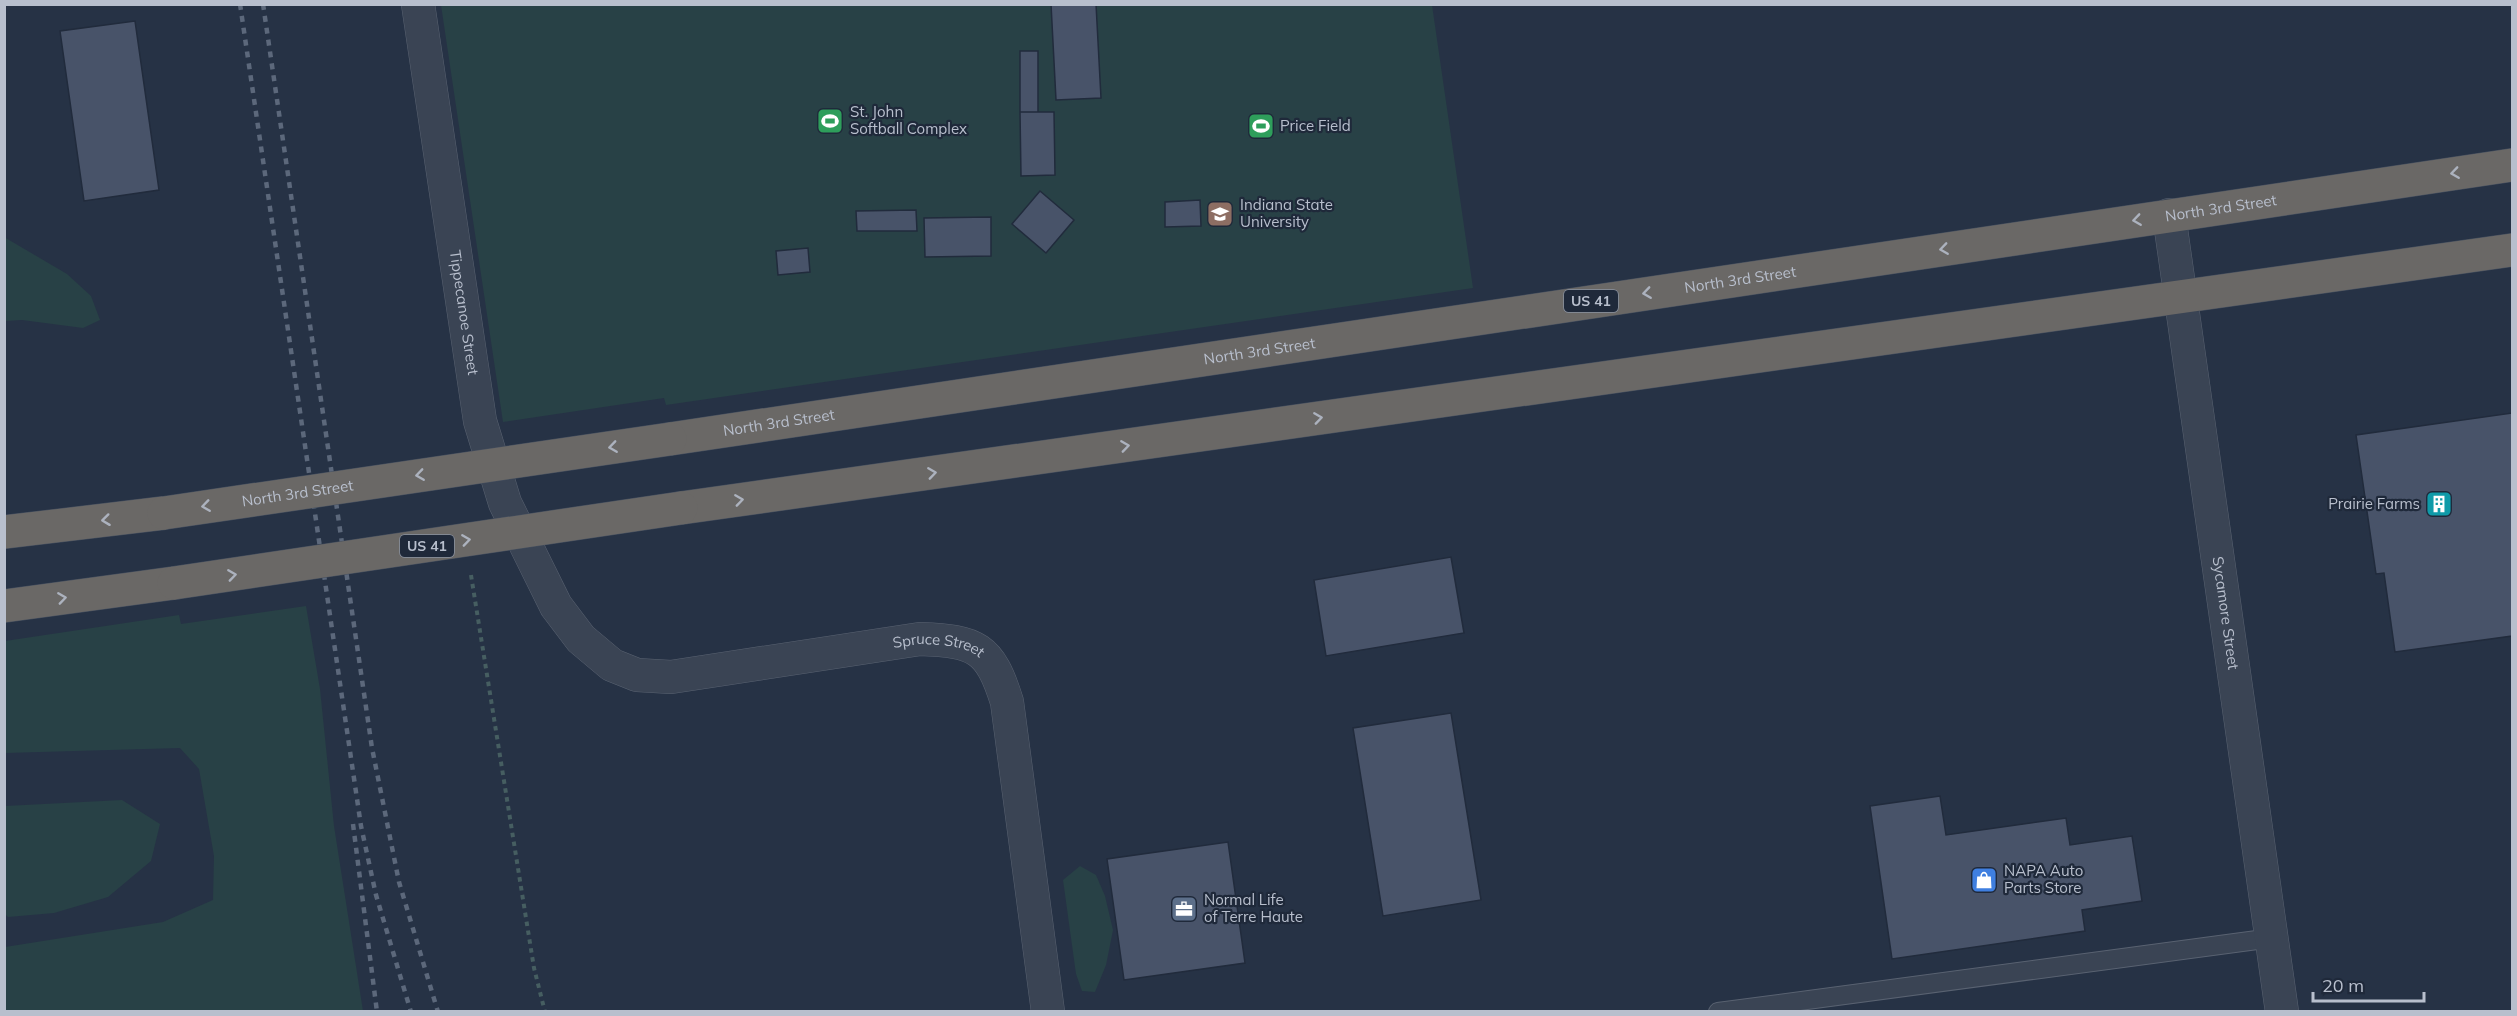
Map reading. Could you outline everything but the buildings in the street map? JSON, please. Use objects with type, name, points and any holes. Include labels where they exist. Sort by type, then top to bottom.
[{"type":"highway","name":"North 3rd Street","points":[[4,532],[164,513],[670,439],[2512,165]]},
{"type":"highway","name":"US 41","points":[[4,606],[681,508],[2512,250]]},
{"type":"street","name":"Tippecanoe Street","points":[[418,4],[480,422],[505,503],[555,606]]},
{"type":"street","name":"Sycamore Street","points":[[2169,215],[2282,1011]]},
{"type":"street","name":"Spruce Street","points":[[555,606],[581,639],[612,665],[637,675],[671,677],[920,639],[951,640],[973,647],[987,657],[998,672],[1007,702],[1048,1011]]},
{"type":"lane","points":[[1718,1011],[2271,938]]},
{"type":"green space","name":"Indiana State University","points":[[441,5],[1432,5],[1473,288],[666,405],[664,398],[503,422]]},
{"type":"green space","points":[[4,237],[67,274],[91,296],[100,320],[83,328],[22,320],[5,321]]},
{"type":"green space","points":[[306,606],[320,689],[334,826],[363,1011],[5,1011],[5,947],[163,922],[213,900],[214,856],[199,769],[180,748],[5,753],[5,641],[179,615],[181,624]]},
{"type":"green space","points":[[122,800],[160,824],[151,861],[108,897],[54,913],[8,917],[4,913],[5,806]]},
{"type":"green space","points":[[1080,866],[1096,875],[1105,896],[1113,930],[1106,965],[1095,992],[1082,991],[1076,974],[1063,880]]},
{"type":"railway","points":[[240,4],[361,826],[376,895],[411,1012]]},
{"type":"railway","points":[[263,4],[372,748],[399,882],[438,1012]]},
{"type":"railway","points":[[353,824],[377,1012]]},
{"type":"place","name":"St. John Softball Complex","points":[[830,121]]},
{"type":"place","name":"Price Field","points":[[1261,126]]},
{"type":"place","name":"Indiana State University","points":[[1220,214]]},
{"type":"place","name":"Prairie Farms","points":[[2439,504]]},
{"type":"place","name":"NAPA Auto Parts Store","points":[[1984,880]]},
{"type":"place","name":"Normal Life of Terre Haute","points":[[1184,909]]}]
